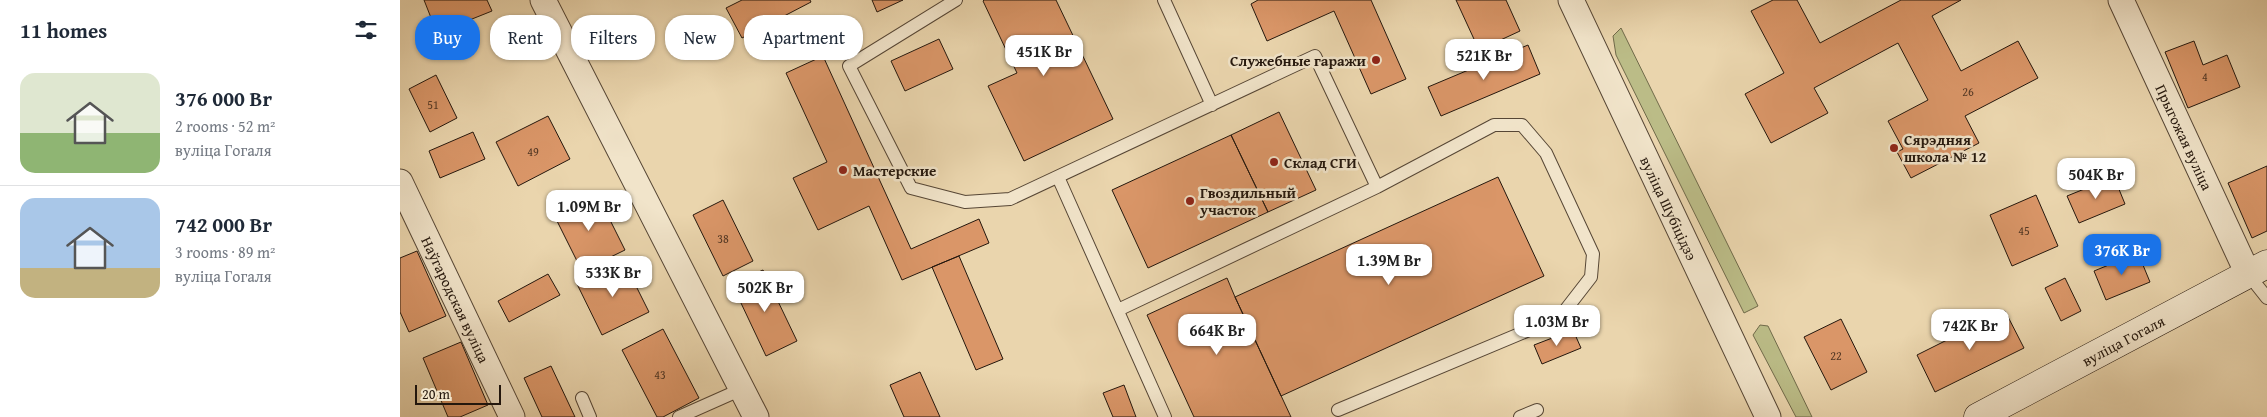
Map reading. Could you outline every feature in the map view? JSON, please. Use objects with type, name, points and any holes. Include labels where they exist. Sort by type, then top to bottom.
[{"type":"street","points":[[543,0],[756,417]]},
{"type":"street","name":"вуліца Шубіцідзэ","points":[[1571,0],[1768,417]]},
{"type":"street","name":"Прыгожая вуліца","points":[[2120,0],[2258,269]]},
{"type":"street","name":"Наўгародская вуліца","points":[[400,182],[512,417]]},
{"type":"street","name":"вуліца Гогаля","points":[[1989,415],[2258,269]]},
{"type":"lane","points":[[956,0],[849,66],[911,188],[965,202],[1010,199],[1212,106],[1315,56],[1377,187]]},
{"type":"lane","points":[[1164,0],[1212,106]]},
{"type":"lane","points":[[1118,310],[1377,187],[1494,124],[1522,125],[1546,153],[1593,254],[1591,277],[1560,317],[1338,410]]},
{"type":"lane","points":[[1058,176],[1166,417]]},
{"type":"lane","points":[[2258,269],[2267,298]]},
{"type":"lane","points":[[679,417],[742,389]]},
{"type":"lane","points":[[582,398],[590,417]]},
{"type":"lane","points":[[1520,417],[1537,410]]},
{"type":"green space","points":[[1621,28],[1758,306],[1744,313],[1616,55],[1613,36]]},
{"type":"green space","points":[[1760,325],[1768,326],[1812,417],[1796,417],[1753,335]]},
{"type":"building","points":[[424,0],[487,0],[492,11],[480,16],[430,15]]},
{"type":"building","points":[[742,0],[810,0],[811,2],[786,15],[744,15],[744,37],[742,38],[734,23],[734,15],[730,15],[726,8]]},
{"type":"building","points":[[872,0],[903,0],[877,12]]},
{"type":"building","points":[[984,0],[1056,0],[1113,119],[1024,161],[988,86],[1017,73]]},
{"type":"building","name":"Служебные гаражи","points":[[1258,0],[1371,0],[1406,79],[1371,94],[1334,11],[1267,41],[1251,4]]},
{"type":"building","points":[[1456,0],[1506,0],[1520,31],[1479,50]]},
{"type":"building","points":[[1773,0],[1797,0],[1820,43],[1901,0],[1961,0],[1932,16],[1961,71],[2018,41],[2038,78],[1965,116],[1979,143],[1911,178],[1897,152],[1903,149],[1888,121],[1928,100],[1898,43],[1814,88],[1828,113],[1771,143],[1745,94],[1784,73],[1751,11]]},
{"type":"building","points":[[939,39],[953,69],[905,91],[891,61]]},
{"type":"building","points":[[2194,41],[2203,65],[2227,55],[2240,87],[2188,108],[2165,52]]},
{"type":"building","points":[[1528,45],[1540,74],[1441,116],[1428,87]]},
{"type":"building","name":"Мастерские","points":[[814,60],[825,60],[911,249],[979,219],[989,243],[902,280],[869,206],[818,230],[793,178],[827,162],[786,73]]},
{"type":"building","points":[[436,75],[457,118],[430,132],[409,89]]},
{"type":"building","name":"Склад СГИ","points":[[1279,112],[1316,190],[1268,212],[1231,135]]},
{"type":"building","points":[[548,116],[570,159],[518,186],[496,142]]},
{"type":"building","points":[[473,132],[485,159],[440,178],[429,151]]},
{"type":"building","name":"Гвоздильный участок","points":[[1231,135],[1268,212],[1148,268],[1112,190]]},
{"type":"building","points":[[2267,166],[2267,231],[2252,238],[2228,183]]},
{"type":"building","points":[[1498,177],[1544,276],[1281,396],[1235,297]]},
{"type":"building","points":[[2114,177],[2125,204],[2079,223],[2067,196]]},
{"type":"building","points":[[596,192],[625,250],[582,271],[553,213]]},
{"type":"building","points":[[2036,195],[2058,246],[2012,266],[1990,215]]},
{"type":"building","points":[[723,200],[753,261],[723,276],[693,215]]},
{"type":"building","points":[[417,251],[446,316],[409,332],[400,312],[400,258]]},
{"type":"building","points":[[2138,253],[2150,282],[2106,300],[2094,271]]},
{"type":"building","points":[[959,256],[1003,359],[976,370],[932,267]]},
{"type":"building","points":[[624,262],[649,312],[602,335],[577,284]]},
{"type":"building","points":[[763,270],[797,341],[766,356],[732,284]]},
{"type":"building","points":[[548,274],[560,295],[509,322],[498,301]]},
{"type":"building","points":[[1227,278],[1291,417],[1194,417],[1147,315]]},
{"type":"building","points":[[2065,278],[2081,311],[2061,321],[2045,288]]},
{"type":"building","points":[[2005,311],[2024,348],[1935,392],[1917,355]]},
{"type":"building","points":[[1841,319],[1867,372],[1831,390],[1804,337]]},
{"type":"building","points":[[663,329],[699,398],[663,417],[657,417],[622,350]]},
{"type":"building","points":[[1573,330],[1581,348],[1542,364],[1534,345]]},
{"type":"building","points":[[461,342],[488,405],[460,417],[448,417],[423,358]]},
{"type":"building","points":[[551,366],[575,417],[542,417],[524,378]]},
{"type":"building","points":[[920,372],[940,417],[904,417],[890,385]]},
{"type":"building","points":[[1124,385],[1136,417],[1113,417],[1103,393]]},
{"type":"place","name":"Служебные гаражи","points":[[1376,60]]},
{"type":"place","name":"Сярэдняя школа № 12","points":[[1894,148]]},
{"type":"place","name":"Склад СГИ","points":[[1274,162]]},
{"type":"place","name":"Мастерские","points":[[843,170]]},
{"type":"place","name":"Гвоздильный участок","points":[[1190,201]]}]
